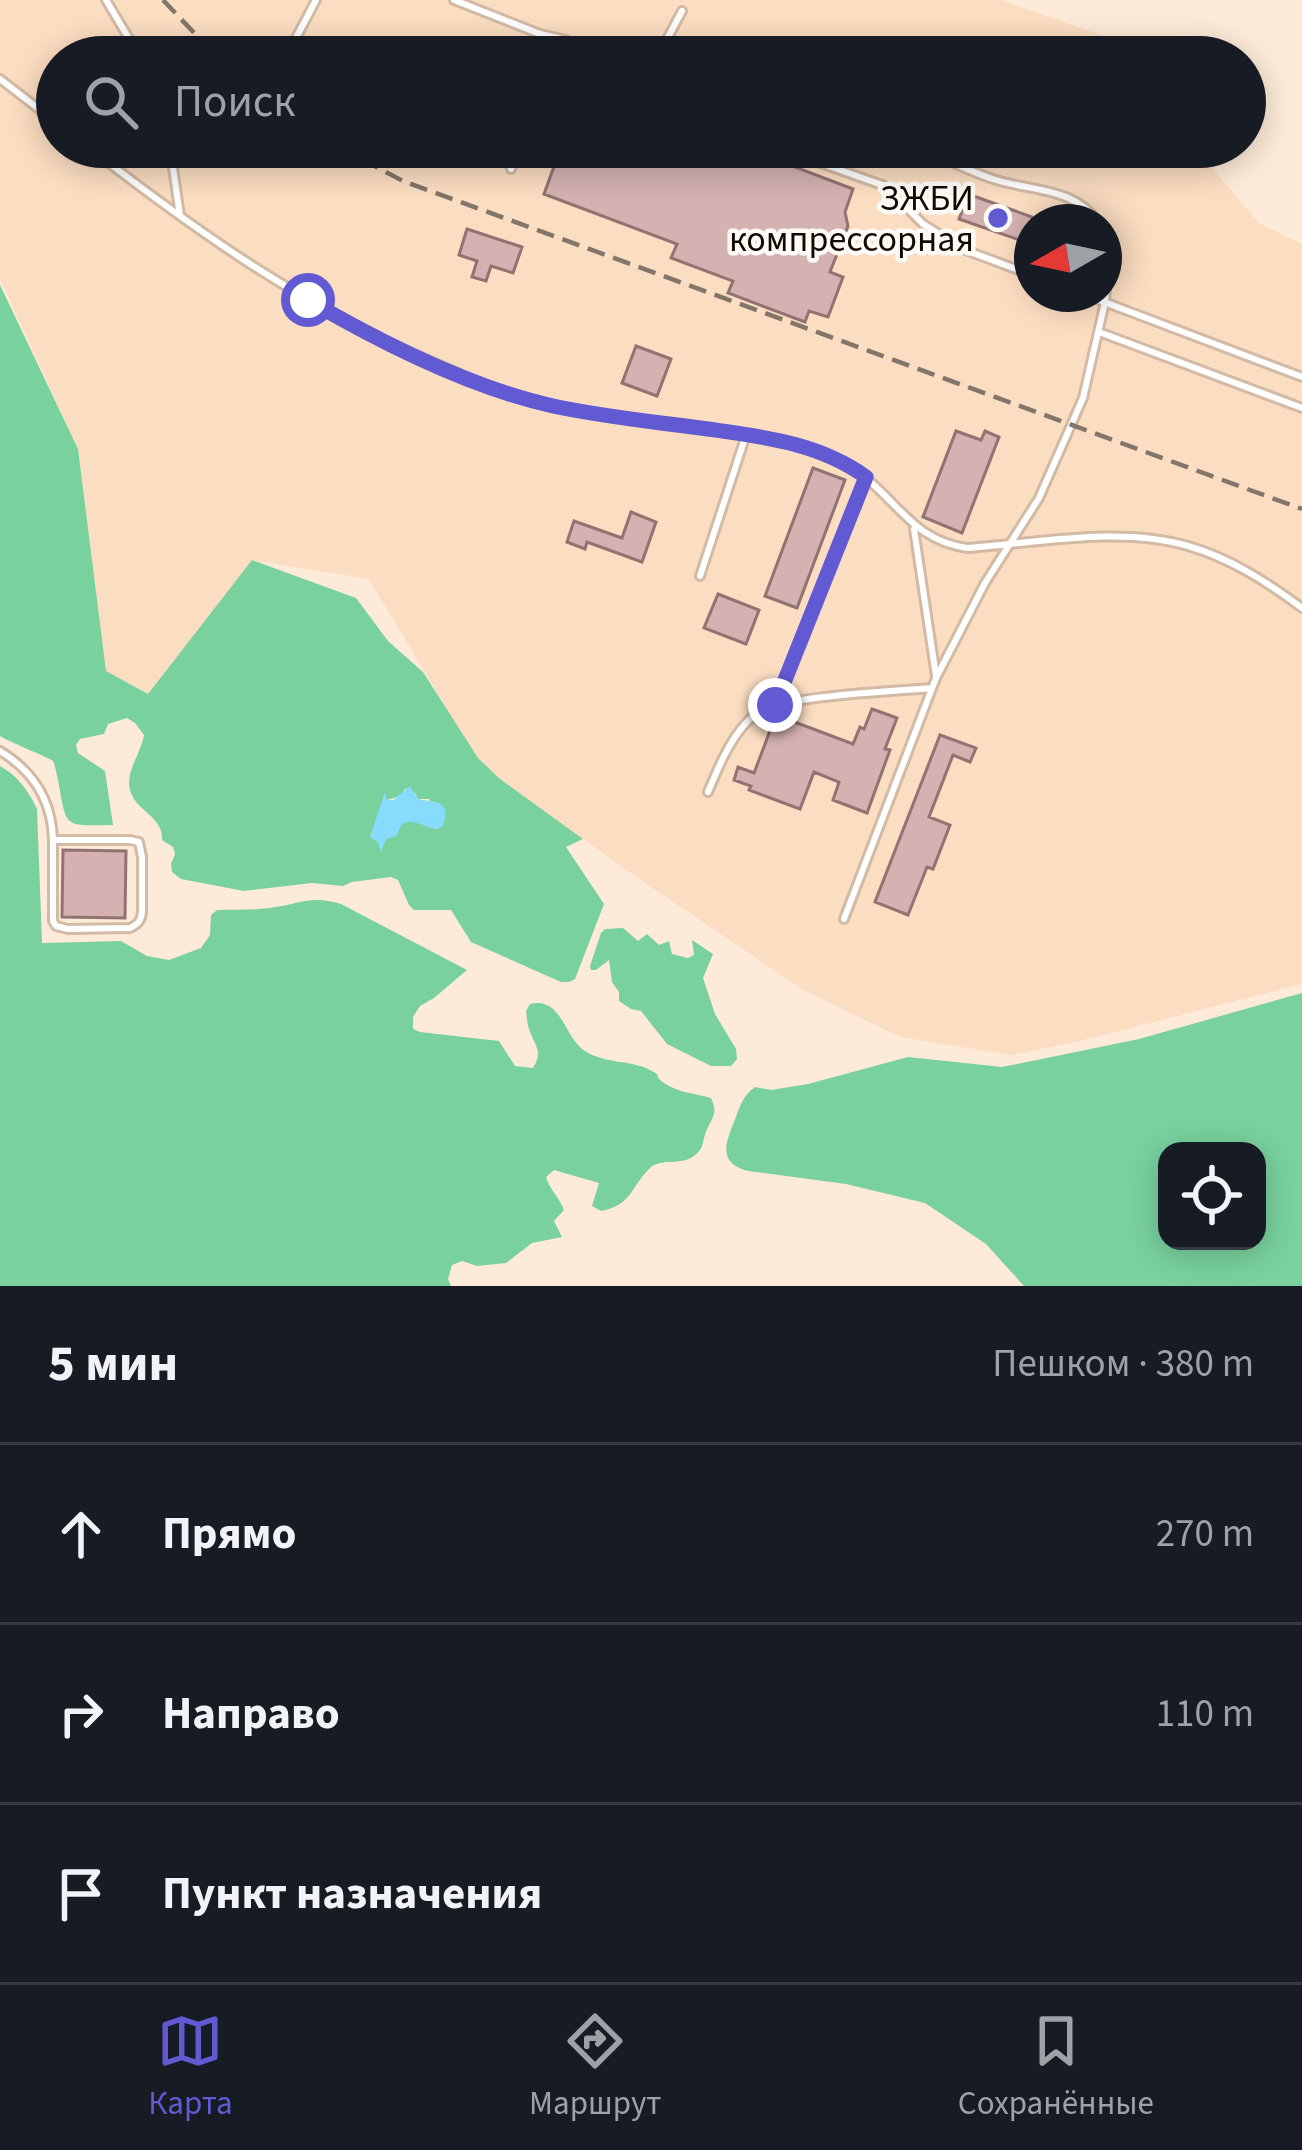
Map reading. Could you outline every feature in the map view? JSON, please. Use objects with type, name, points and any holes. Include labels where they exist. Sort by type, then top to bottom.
[{"type":"lane","points":[[106,0],[127,36]]},
{"type":"lane","points":[[298,36],[316,0]]},
{"type":"lane","points":[[454,0],[549,36]]},
{"type":"lane","points":[[669,36],[682,10]]},
{"type":"lane","points":[[0,79],[36,107]]},
{"type":"lane","points":[[115,168],[255,269],[353,326],[507,393],[583,412],[784,440],[851,466],[913,525],[950,545],[967,548],[1124,536],[1168,541],[1234,564],[1302,608]]},
{"type":"lane","points":[[173,168],[181,219]]},
{"type":"lane","points":[[834,168],[885,186],[923,224],[965,250],[1014,268]]},
{"type":"lane","points":[[968,168],[1082,204]]},
{"type":"lane","points":[[1122,308],[1302,377]]},
{"type":"lane","points":[[844,920],[936,678],[1068,439],[1090,377],[1103,312]]},
{"type":"lane","points":[[1099,332],[1302,409]]},
{"type":"lane","points":[[700,576],[746,435]]},
{"type":"lane","points":[[775,705],[866,477]]},
{"type":"lane","points":[[913,525],[936,678]]},
{"type":"lane","points":[[708,792],[739,733],[754,715],[775,705],[932,688]]},
{"type":"lane","points":[[0,751],[26,771],[43,793],[51,818],[53,921],[56,926],[136,925],[142,912],[139,842],[52,840]]},
{"type":"shaded area","points":[[0,0],[1001,0],[1104,36],[36,36],[36,168],[1212,168],[1259,223],[1302,244],[1302,984],[1011,1055],[900,1037],[803,990],[500,779],[463,736],[369,579],[252,560],[148,694],[106,671],[78,449],[0,279]]},
{"type":"green space","points":[[0,285],[78,449],[106,671],[148,694],[252,560],[356,598],[388,641],[423,672],[478,758],[583,839],[566,847],[604,904],[575,979],[561,982],[471,942],[451,910],[414,910],[398,880],[391,877],[343,886],[312,883],[244,891],[181,879],[172,872],[173,847],[162,840],[158,824],[131,792],[130,777],[144,735],[135,723],[127,718],[108,724],[104,734],[80,739],[76,745],[78,753],[105,771],[113,825],[70,821],[53,761],[0,736]],"holes":[[[405,789],[418,799],[429,799],[443,825],[437,829],[404,822],[380,849],[370,836],[387,800]]]},
{"type":"green space","points":[[0,766],[22,784],[37,809],[42,943],[121,941],[147,956],[169,960],[201,948],[217,910],[315,900],[341,904],[467,970],[420,1006],[413,1029],[499,1041],[515,1066],[533,1068],[538,1052],[526,1011],[530,1004],[549,1006],[585,1051],[643,1067],[669,1086],[711,1098],[714,1113],[701,1148],[688,1159],[654,1165],[625,1200],[601,1211],[592,1206],[599,1183],[554,1170],[546,1177],[564,1210],[554,1221],[562,1237],[532,1243],[506,1263],[477,1266],[462,1261],[452,1265],[451,1286],[0,1286]]},
{"type":"green space","points":[[623,928],[638,941],[647,934],[659,945],[669,941],[672,954],[694,955],[692,940],[713,954],[703,978],[715,1014],[736,1049],[737,1059],[731,1066],[711,1066],[667,1044],[641,1011],[619,1001],[609,960],[591,970],[601,933]]},
{"type":"green space","points":[[1302,993],[1302,1286],[1024,1286],[986,1244],[925,1203],[846,1184],[748,1171],[732,1163],[726,1152],[742,1102],[755,1087],[771,1090],[808,1084],[908,1057],[1002,1067],[1139,1039]]},
{"type":"water","points":[[410,786],[418,799],[444,807],[443,826],[436,829],[407,822],[397,836],[386,839],[381,852],[379,843],[370,837],[385,792],[387,800],[393,800]]},
{"type":"building","points":[[553,168],[798,168],[853,189],[845,212],[848,226],[830,272],[843,277],[828,317],[809,311],[805,322],[728,293],[733,281],[671,258],[677,244],[544,194]]},
{"type":"building","name":"ЗЖБИ компрессорная","points":[[968,194],[1014,211],[1014,238],[959,219]]},
{"type":"building","points":[[467,229],[522,247],[513,273],[491,266],[486,281],[472,277],[477,261],[459,255]]},
{"type":"building","points":[[636,346],[671,359],[657,396],[622,383]]},
{"type":"building","points":[[956,431],[981,440],[985,431],[999,437],[962,533],[923,517]]},
{"type":"building","points":[[813,468],[845,480],[797,608],[765,596]]},
{"type":"building","points":[[631,512],[656,522],[642,562],[587,542],[585,549],[567,542],[574,521],[622,538]]},
{"type":"building","points":[[718,594],[759,610],[746,644],[704,628]]},
{"type":"building","points":[[872,709],[897,718],[867,813],[833,800],[839,782],[814,772],[800,809],[734,780],[738,767],[754,773],[776,715],[853,744]]},
{"type":"building","points":[[940,735],[976,748],[970,762],[953,755],[929,817],[950,825],[908,915],[875,902]]},
{"type":"building","points":[[63,850],[126,851],[125,918],[62,917]]},
{"type":"railway","points":[[163,0],[197,36]]},
{"type":"railway","points":[[378,168],[1302,509]]},
{"type":"place","name":"ЗЖБИ компрессорная","points":[[998,218]]},
{"type":"route","points":[[308,300],[412,353],[531,401],[784,440],[851,466],[866,477],[775,705]]}]
